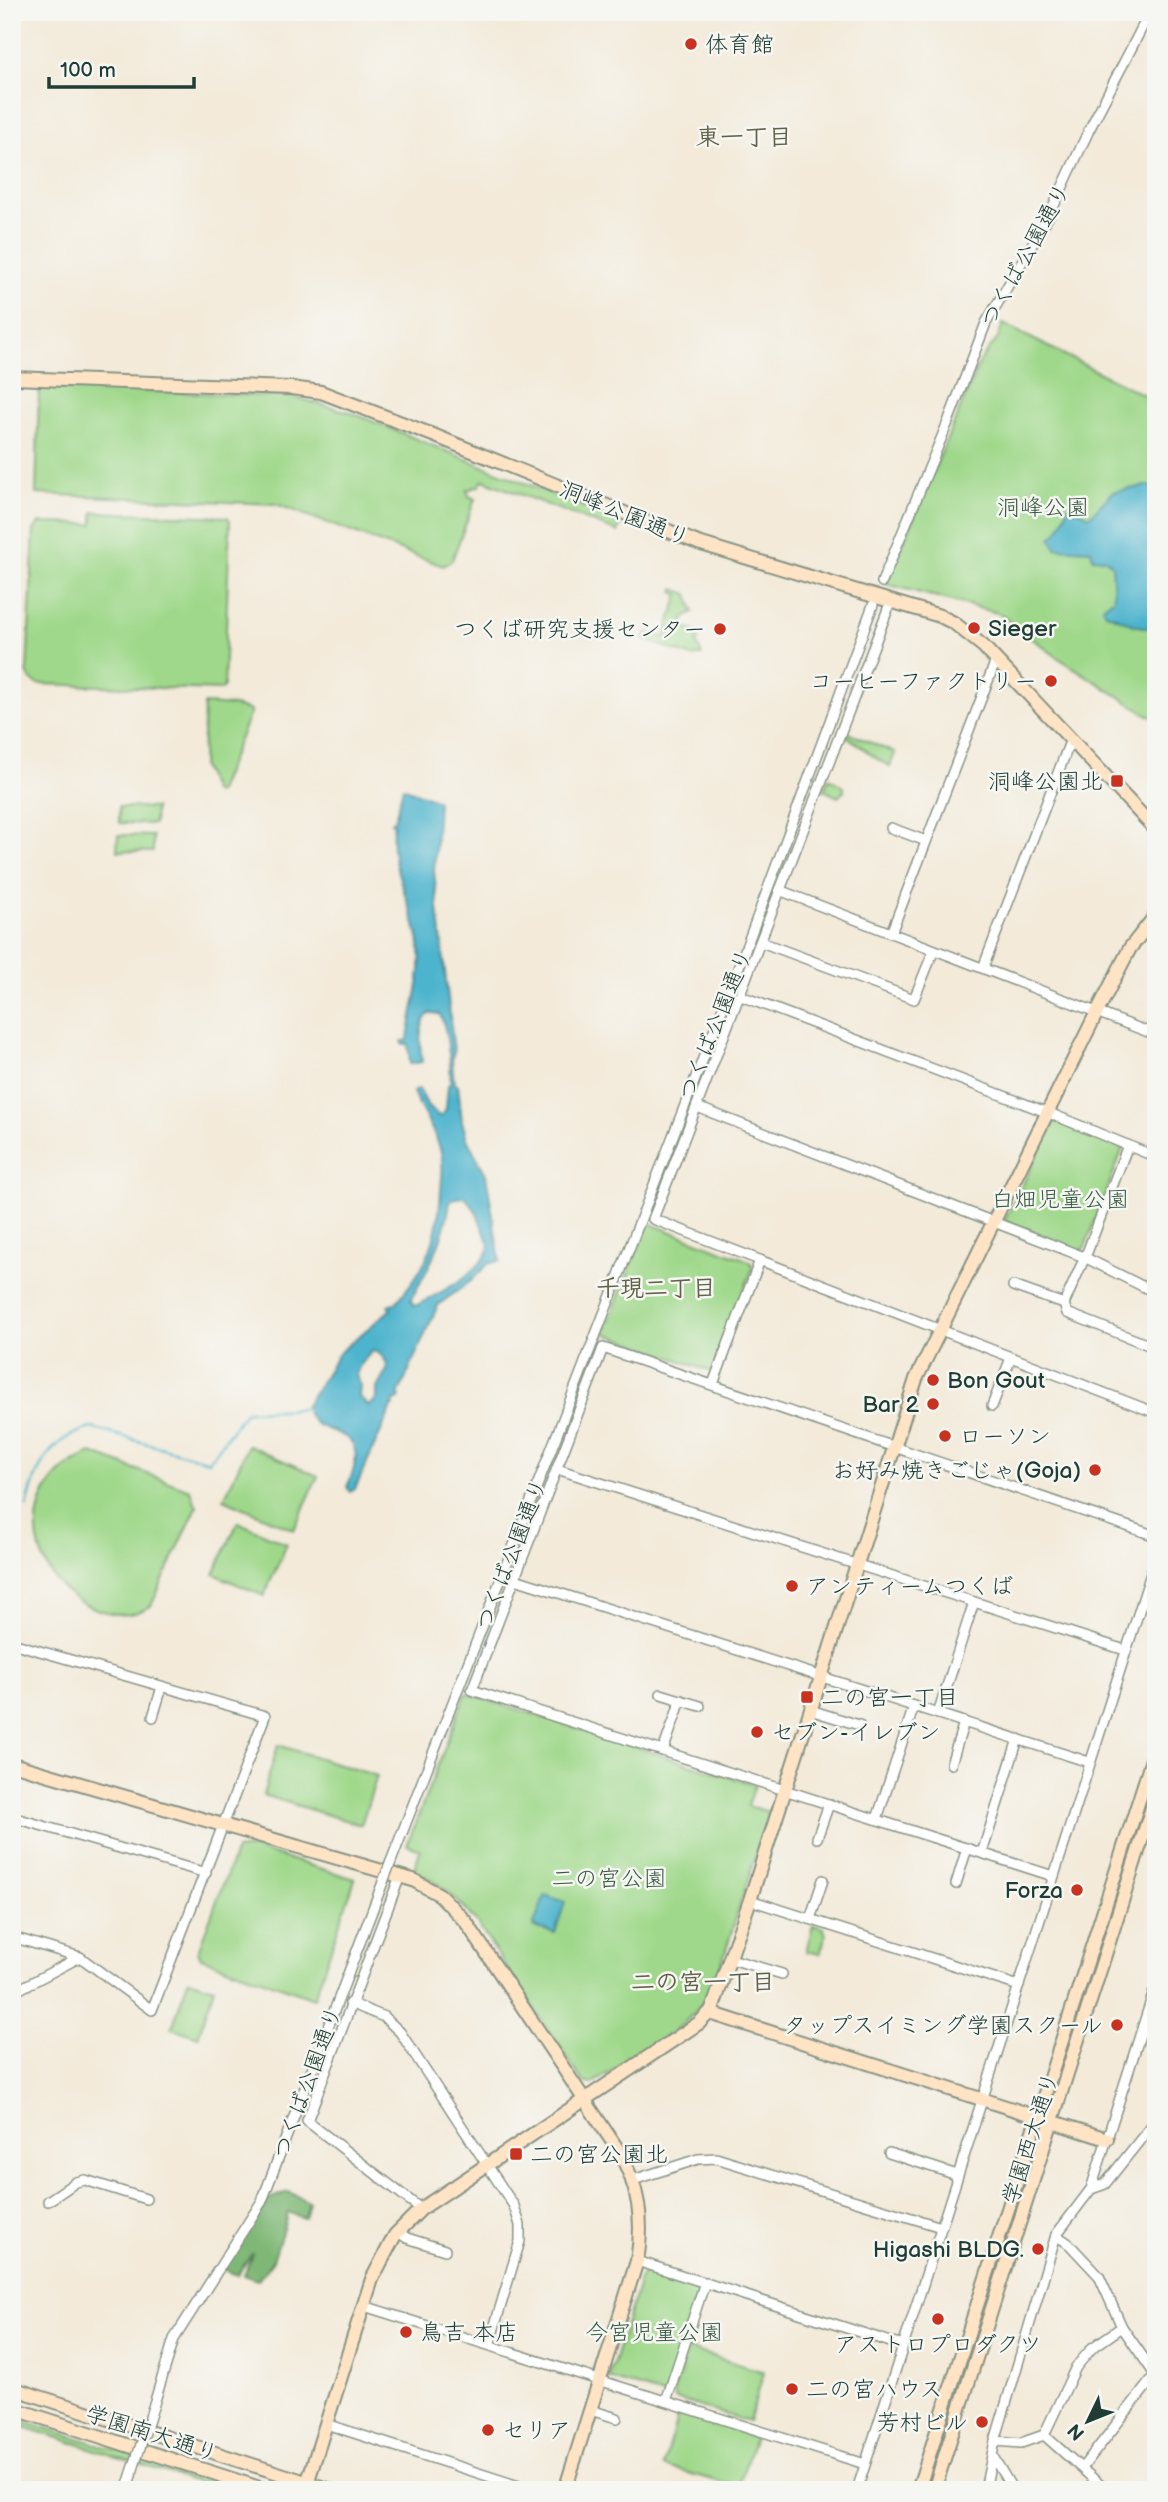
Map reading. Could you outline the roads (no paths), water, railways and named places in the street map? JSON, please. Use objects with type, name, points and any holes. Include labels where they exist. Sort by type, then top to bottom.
[{"type":"street","name":"つくば公園通り","points":[[882,582],[986,323],[1049,214],[1150,12]]},
{"type":"street","name":"洞峰公園通り","points":[[12,378],[291,388],[321,392],[698,543],[891,601],[954,623],[983,646],[1156,830]]},
{"type":"street","points":[[891,601],[653,1219],[1156,1413]]},
{"type":"street","name":"つくば公園通り","points":[[127,2489],[174,2339],[262,2201],[276,2167],[383,1882],[741,961],[873,605]]},
{"type":"street","points":[[891,933],[996,660]]},
{"type":"street","points":[[983,968],[1071,739]]},
{"type":"street","points":[[891,828],[926,841]]},
{"type":"street","points":[[779,890],[1156,1035]]},
{"type":"street","points":[[306,2486],[379,2263],[398,2232],[421,2208],[699,2023],[710,2012],[750,1900],[916,1379],[1130,948],[1156,915]]},
{"type":"street","points":[[761,942],[914,999],[934,950]]},
{"type":"street","points":[[741,996],[1047,1112],[1156,1157]]},
{"type":"street","points":[[697,1107],[1084,1257],[1156,1293]]},
{"type":"street","points":[[1128,1144],[1064,1304],[1067,1313],[1156,1348]]},
{"type":"street","points":[[713,1384],[760,1260]]},
{"type":"street","points":[[1013,1286],[1064,1304]]},
{"type":"street","points":[[1053,1876],[472,1690],[603,1348],[1156,1536]]},
{"type":"street","points":[[992,1406],[1011,1358]]},
{"type":"street","points":[[557,1469],[1125,1650]]},
{"type":"street","points":[[857,2490],[1156,1558]]},
{"type":"street","points":[[515,1579],[1089,1762]]},
{"type":"street","points":[[938,1714],[974,1602]]},
{"type":"street","points":[[12,1643],[265,1716],[152,2010],[80,1957],[12,1937]]},
{"type":"street","points":[[153,1717],[162,1687]]},
{"type":"street","points":[[661,1694],[701,1706]]},
{"type":"street","points":[[663,1751],[681,1700]]},
{"type":"street","points":[[877,1819],[914,1706]]},
{"type":"street","points":[[810,1710],[859,1725]]},
{"type":"street","points":[[951,1764],[964,1722]]},
{"type":"street","points":[[982,1853],[1018,1739]]},
{"type":"street","name":"学園西大通り","points":[[918,2490],[1156,1747]]},
{"type":"street","points":[[12,1764],[400,1876],[424,1885],[440,1895],[466,1922],[618,2150],[633,2180],[641,2223],[638,2261],[565,2490]]},
{"type":"street","name":"学園西大通り","points":[[934,2490],[1156,1795]]},
{"type":"street","points":[[817,1838],[829,1804]]},
{"type":"street","points":[[12,1817],[205,1873]]},
{"type":"street","points":[[956,1884],[967,1848]]},
{"type":"street","points":[[400,1876],[307,2121],[421,2208]]},
{"type":"street","points":[[810,1919],[823,1880]]},
{"type":"street","points":[[750,1900],[1019,1986]]},
{"type":"street","points":[[12,1993],[80,1957]]},
{"type":"street","points":[[730,1959],[782,1974]]},
{"type":"street","points":[[985,2490],[995,2441],[1056,2235],[1091,2189],[1156,1985]]},
{"type":"street","points":[[350,2003],[384,2017],[400,2032],[514,2206],[521,2233],[517,2256],[489,2345]]},
{"type":"street","points":[[710,2012],[1107,2139]]},
{"type":"street","points":[[1144,2024],[1156,2027]]},
{"type":"street","points":[[1091,2189],[1105,2184],[1156,2120]]},
{"type":"street","points":[[889,2153],[957,2175]]},
{"type":"street","points":[[633,2180],[698,2159],[716,2158],[941,2227]]},
{"type":"street","points":[[48,2201],[76,2182],[85,2180],[146,2199]]},
{"type":"street","points":[[398,2232],[407,2238],[445,2250]]},
{"type":"street","points":[[1056,2235],[1069,2244],[1099,2276],[1122,2327],[1155,2375],[1082,2468]]},
{"type":"street","points":[[638,2261],[903,2346]]},
{"type":"street","points":[[666,2401],[705,2283]]},
{"type":"street","points":[[364,2306],[865,2464]]},
{"type":"street","points":[[995,2441],[1021,2443],[1044,2435],[1076,2367],[1092,2348],[1122,2327]]},
{"type":"street","name":"学園南大通り","points":[[12,2388],[306,2486],[331,2490]]},
{"type":"street","name":"学園南大通り","points":[[12,2409],[266,2490]]},
{"type":"street","points":[[590,2410],[617,2418]]},
{"type":"street","points":[[326,2424],[531,2490]]},
{"type":"street","points":[[1044,2435],[1106,2490]]},
{"type":"street","points":[[992,2455],[1013,2490]]},
{"type":"water","points":[[1146,486],[1156,487],[1156,628],[1153,629],[1134,625],[1104,612],[1103,607],[1114,598],[1112,565],[1106,559],[1093,558],[1091,550],[1056,548],[1051,538],[1060,527],[1069,506],[1090,516],[1113,492]]},
{"type":"water","points":[[403,787],[438,801],[434,871],[454,1053],[454,1084],[458,1085],[467,1139],[486,1174],[500,1261],[489,1263],[471,1281],[438,1305],[398,1395],[400,1397],[395,1400],[355,1489],[350,1492],[347,1487],[355,1464],[355,1449],[349,1440],[340,1434],[318,1425],[310,1417],[306,1405],[339,1353],[391,1309],[389,1306],[395,1304],[407,1290],[430,1251],[440,1208],[442,1161],[436,1137],[413,1092],[419,1089],[429,1108],[439,1116],[446,1109],[450,1084],[447,1037],[439,1014],[430,1013],[423,1022],[420,1036],[422,1062],[410,1064],[408,1044],[402,1044],[402,1041],[408,1040],[418,984],[420,949],[397,870],[392,839],[394,824],[391,822],[395,819]],"holes":[[[465,1197],[476,1211],[490,1247],[469,1274],[437,1295],[413,1305],[411,1299],[435,1252],[450,1202]],[[372,1351],[383,1358],[387,1370],[377,1388],[377,1399],[369,1406],[359,1397],[360,1385],[356,1375],[360,1365]]]},
{"type":"water","points":[[545,1895],[565,1902],[555,1933],[533,1927]]},
{"type":"waterway","points":[[27,1507],[35,1480],[47,1457],[55,1447],[77,1432],[92,1428],[209,1461],[246,1411],[306,1409]]},
{"type":"place","name":"体育館","points":[[691,44]]},
{"type":"place","name":"Sieger","points":[[974,628]]},
{"type":"place","name":"つくば研究支援センター","points":[[720,629]]},
{"type":"place","name":"コーヒーファクトリー","points":[[1051,681]]},
{"type":"place","name":"洞峰公園北","points":[[1117,781]]},
{"type":"place","name":"Bon Gout","points":[[933,1380]]},
{"type":"place","name":"Bar 2","points":[[933,1404]]},
{"type":"place","name":"ローソン","points":[[945,1436]]},
{"type":"place","name":"お好み焼きごじゃ(Goja)","points":[[1095,1470]]},
{"type":"place","name":"アンティームつくば","points":[[792,1586]]},
{"type":"place","name":"二の宮一丁目","points":[[807,1697]]},
{"type":"place","name":"セブン-イレブン","points":[[757,1732]]},
{"type":"place","name":"Forza","points":[[1077,1890]]},
{"type":"place","name":"タップスイミング学園スクール","points":[[1117,2025]]},
{"type":"place","name":"二の宮公園北","points":[[516,2154]]},
{"type":"place","name":"Higashi BLDG.","points":[[1038,2249]]},
{"type":"place","name":"アストロプロダクツ","points":[[938,2319]]},
{"type":"place","name":"鳥吉 本店","points":[[406,2332]]},
{"type":"place","name":"二の宮ハウス","points":[[792,2389]]},
{"type":"place","name":"芳村ビル","points":[[982,2422]]},
{"type":"place","name":"セリア","points":[[488,2430]]},
{"type":"district","name":"東一丁目","points":[[744,137]]},
{"type":"district","name":"千現二丁目","points":[[656,1288]]},
{"type":"district","name":"二の宮一丁目","points":[[703,1982]]},
{"type":"park label","name":"洞峰公園","points":[[1043,507]]},
{"type":"park label","name":"白畑児童公園","points":[[1060,1199]]},
{"type":"park label","name":"二の宮公園","points":[[609,1878]]},
{"type":"park label","name":"今宮児童公園","points":[[654,2332]]}]
